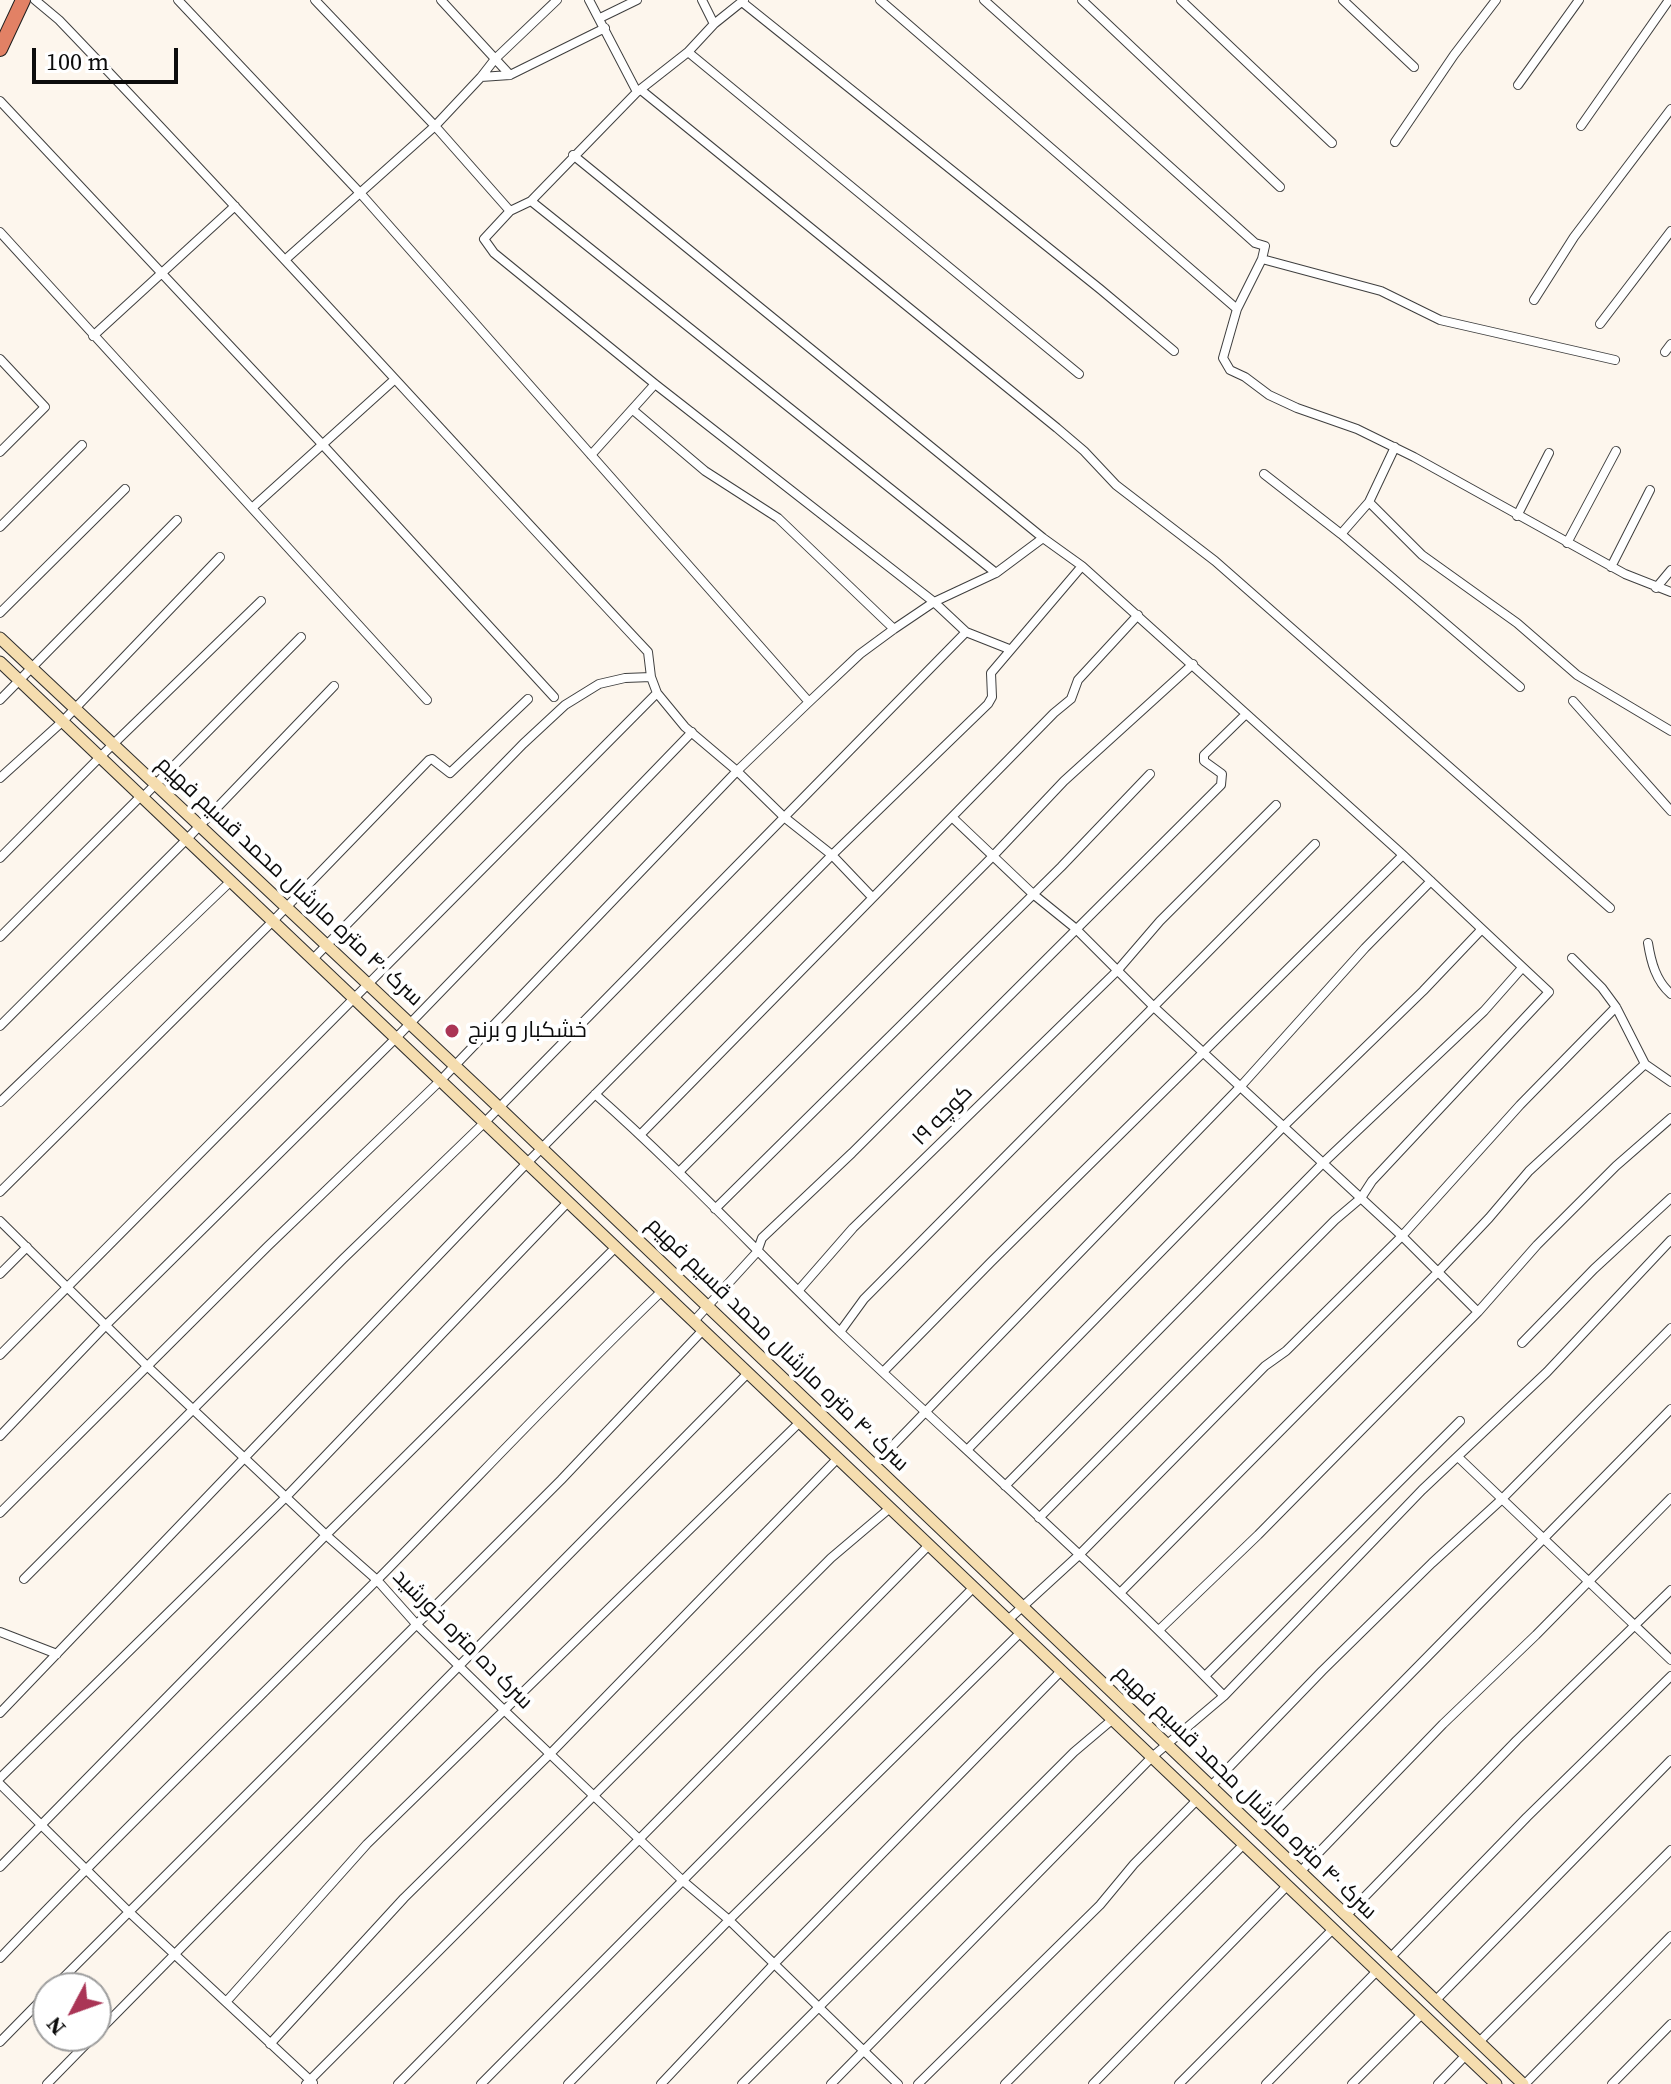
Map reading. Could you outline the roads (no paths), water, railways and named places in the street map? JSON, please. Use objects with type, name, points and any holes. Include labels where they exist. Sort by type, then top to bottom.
[{"type":"highway","points":[[0,49],[23,0]]},
{"type":"street","points":[[35,0],[59,20],[286,259],[394,380],[648,652],[651,677],[657,693],[685,727],[737,771],[784,817],[832,855],[872,897]]},
{"type":"street","points":[[178,0],[361,194],[809,702]]},
{"type":"street","points":[[315,0],[435,126],[510,211]]},
{"type":"street","points":[[441,0],[510,75]]},
{"type":"street","points":[[286,259],[435,126],[495,59],[557,0]]},
{"type":"street","points":[[589,0],[639,91],[1057,428],[1116,485],[1215,561],[1610,908]]},
{"type":"street","points":[[600,18],[637,0]]},
{"type":"street","points":[[702,0],[714,24]]},
{"type":"street","points":[[880,0],[1237,309]]},
{"type":"street","points":[[984,0],[1255,243],[1265,246],[1262,259],[1237,309],[1223,358],[1230,370],[1297,408],[1357,429],[1395,447],[1611,567],[1671,592]]},
{"type":"street","points":[[1082,0],[1280,187]]},
{"type":"street","points":[[1181,0],[1332,143]]},
{"type":"street","points":[[1343,0],[1414,67]]},
{"type":"street","points":[[1395,142],[1496,0]]},
{"type":"street","points":[[1518,85],[1579,0]]},
{"type":"street","points":[[1581,126],[1669,0]]},
{"type":"street","points":[[1009,649],[966,632],[934,602],[655,384],[494,253],[484,239],[510,211],[531,201],[639,91],[688,52],[714,24],[743,1],[1174,351]]},
{"type":"street","points":[[481,77],[510,75],[605,28]]},
{"type":"street","points":[[688,52],[1079,374]]},
{"type":"street","points":[[0,101],[554,697]]},
{"type":"street","points":[[1534,300],[1574,237],[1671,109]]},
{"type":"street","points":[[573,155],[1043,538],[1082,566],[1403,855],[1549,992],[1372,1181],[1361,1198],[1313,1242],[1039,1518]]},
{"type":"street","points":[[531,201],[996,573]]},
{"type":"street","points":[[93,336],[235,206]]},
{"type":"street","points":[[1600,324],[1671,231]]},
{"type":"street","points":[[0,232],[427,700]]},
{"type":"street","points":[[1262,259],[1381,291],[1440,320],[1615,360]]},
{"type":"street","points":[[1665,352],[1671,344]]},
{"type":"street","points":[[0,452],[45,407],[2,365]]},
{"type":"street","points":[[252,508],[394,380]]},
{"type":"street","points":[[591,455],[655,384]]},
{"type":"street","points":[[633,410],[705,471],[778,518],[894,629]]},
{"type":"street","points":[[0,527],[82,445]]},
{"type":"street","points":[[1341,534],[1369,502],[1395,447]]},
{"type":"street","points":[[1567,543],[1616,451]]},
{"type":"street","points":[[1517,516],[1549,453]]},
{"type":"street","points":[[1264,474],[1341,534],[1520,687]]},
{"type":"street","points":[[0,613],[125,489]]},
{"type":"street","points":[[1611,567],[1650,490]]},
{"type":"street","points":[[1369,502],[1422,555],[1517,623],[1577,675],[1671,731]]},
{"type":"street","points":[[0,700],[177,520]]},
{"type":"street","points":[[0,1513],[441,1080],[737,771],[860,654],[934,602],[996,573],[1043,538]]},
{"type":"street","points":[[0,778],[63,721],[220,557]]},
{"type":"street","points":[[0,1713],[527,1163],[832,855],[988,704],[992,697],[991,673],[1082,566]]},
{"type":"street","points":[[1656,588],[1671,570]]},
{"type":"street","points":[[0,858],[261,601]]},
{"type":"street","points":[[641,1134],[1071,699],[1078,680],[1138,615]]},
{"type":"street","points":[[24,1579],[193,1408],[485,1122],[966,632]]},
{"type":"street","points":[[0,937],[156,785],[301,637]]},
{"type":"street","name":"سرک ۴۰ متره مارشال محمد قسیم فهیم","points":[[0,638],[499,1107],[1524,2084]]},
{"type":"street","name":"سرک ۴۰ متره مارشال محمد قسیم فهیم","points":[[0,662],[1496,2084]]},
{"type":"street","points":[[679,1172],[1064,781],[1193,664]]},
{"type":"street","points":[[313,959],[565,705],[599,684],[625,678],[651,677]]},
{"type":"street","points":[[0,1026],[334,686]]},
{"type":"street","points":[[0,1355],[657,693]]},
{"type":"street","points":[[0,1192],[273,921],[429,760],[432,759],[450,773],[528,699]]},
{"type":"street","points":[[1573,701],[1671,811]]},
{"type":"street","points":[[69,1972],[561,1480],[698,1326],[707,1306],[757,1252],[762,1238],[1058,950],[1075,928],[1221,785],[1222,774],[1204,761],[1204,755],[1246,714]]},
{"type":"street","points":[[0,1436],[106,1325],[410,1024],[692,732]]},
{"type":"street","points":[[715,1209],[1150,774]]},
{"type":"street","name":"کوچه ۱۹","points":[[798,1291],[853,1228],[1117,971],[1160,921],[1276,805]]},
{"type":"street","points":[[953,818],[1033,894],[1075,928],[1155,1008],[1402,1236],[1478,1312]]},
{"type":"street","points":[[840,1332],[864,1299],[1315,844]]},
{"type":"street","points":[[883,1372],[1403,855]]},
{"type":"street","points":[[0,1102],[231,881]]},
{"type":"street","points":[[874,1465],[1241,1086],[1365,948],[1431,881]]},
{"type":"street","points":[[967,1450],[1481,930]]},
{"type":"street","points":[[1648,943],[1651,965],[1671,994]]},
{"type":"street","points":[[1572,958],[1616,1007],[1645,1064],[1671,1082]]},
{"type":"street","points":[[1005,1486],[1323,1163],[1484,1011],[1522,968]]},
{"type":"street","points":[[1008,1620],[1079,1555],[1265,1366],[1286,1351],[1402,1236],[1530,1094],[1616,1007]]},
{"type":"street","points":[[1120,1593],[1437,1273],[1529,1171],[1645,1064]]},
{"type":"street","points":[[595,1094],[641,1134],[757,1252],[1159,1630],[1224,1696]]},
{"type":"street","points":[[1159,1630],[1258,1535],[1478,1312],[1537,1245],[1616,1166],[1671,1118]]},
{"type":"street","points":[[1522,1343],[1594,1269],[1671,1198]]},
{"type":"street","points":[[0,1778],[286,1497],[568,1202]]},
{"type":"street","name":"سرک ده متره خورشید","points":[[0,1221],[147,1366],[377,1580],[417,1625],[506,1712],[683,1881],[729,1920],[898,2084]]},
{"type":"street","points":[[831,2084],[1152,1757],[1224,1696],[1411,1501],[1547,1372],[1671,1240]]},
{"type":"street","points":[[0,1274],[27,1247]]},
{"type":"street","points":[[0,1867],[326,1535],[616,1247]]},
{"type":"street","points":[[0,1958],[86,1868],[377,1580],[582,1368],[662,1291]]},
{"type":"street","points":[[1210,1787],[1322,1671],[1501,1500],[1671,1328]]},
{"type":"street","points":[[112,2018],[748,1373]]},
{"type":"street","points":[[1256,1831],[1671,1409]]},
{"type":"street","points":[[1205,1676],[1460,1421]]},
{"type":"street","points":[[226,2002],[367,1844],[506,1712],[800,1422]]},
{"type":"street","points":[[1458,1457],[1671,1660]]},
{"type":"street","points":[[270,2044],[404,1898],[551,1753],[838,1458]]},
{"type":"street","points":[[1300,1872],[1443,1724],[1671,1498]]},
{"type":"street","points":[[0,1784],[128,1911],[176,1953],[310,2083],[831,1558],[890,1508]]},
{"type":"street","points":[[398,2084],[929,1545]]},
{"type":"street","points":[[481,2084],[974,1587]]},
{"type":"street","points":[[1346,1916],[1517,1740],[1671,1590]]},
{"type":"street","points":[[0,1632],[57,1654]]},
{"type":"street","points":[[568,2084],[1021,1632]]},
{"type":"street","points":[[661,2084],[1061,1671]]},
{"type":"street","points":[[1390,1958],[1527,1817],[1671,1676]]},
{"type":"street","points":[[742,2084],[1074,1752],[1113,1719]]},
{"type":"street","points":[[1435,2001],[1671,1760]]},
{"type":"street","points":[[918,2084],[1100,1905],[1134,1864],[1197,1800]]},
{"type":"street","points":[[1005,2084],[1244,1844]]},
{"type":"street","points":[[1479,2042],[1671,1850]]},
{"type":"street","points":[[1093,2084],[1287,1886]]},
{"type":"street","points":[[1179,2084],[1333,1929]]},
{"type":"street","points":[[1524,2084],[1671,1936]]},
{"type":"street","points":[[1266,2084],[1377,1971]]},
{"type":"street","points":[[0,2042],[32,2009]]},
{"type":"street","points":[[1352,2084],[1422,2014]]},
{"type":"street","points":[[1612,2084],[1671,2024]]},
{"type":"street","points":[[47,2084],[78,2052]]},
{"type":"street","points":[[1438,2084],[1466,2055]]},
{"type":"place","name":"خشکبار و برنج","points":[[452,1031]]}]
